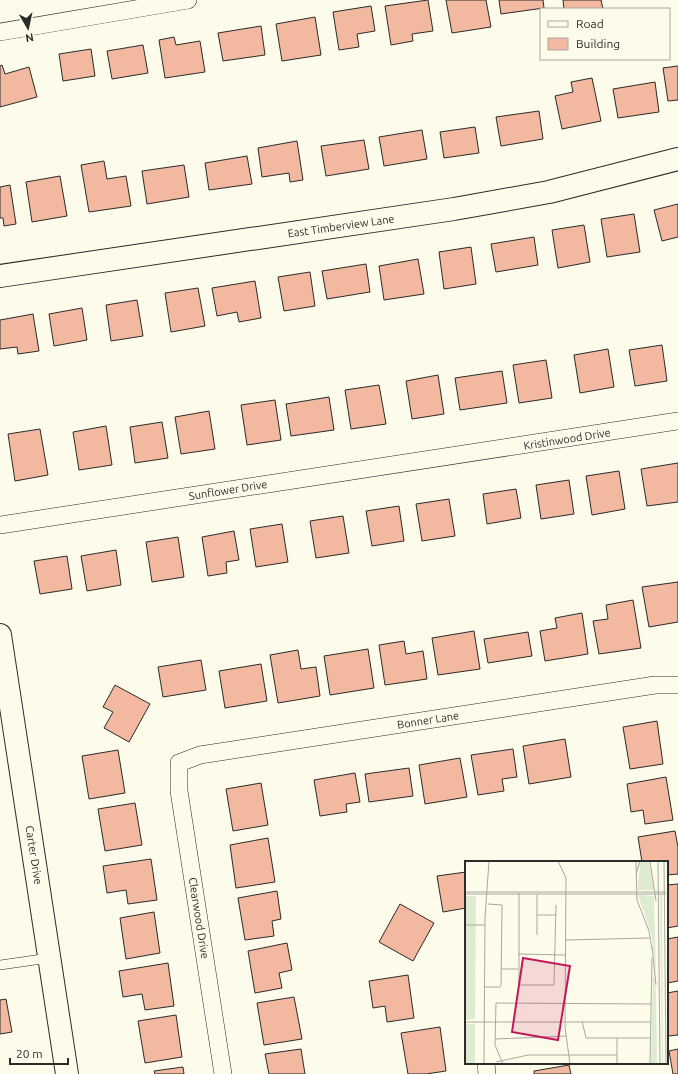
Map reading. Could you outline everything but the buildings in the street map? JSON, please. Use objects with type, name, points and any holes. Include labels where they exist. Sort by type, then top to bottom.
[{"type":"street","points":[[0,32],[151,5],[188,0]]},
{"type":"street","name":"East Timberview Lane","points":[[0,276],[454,209],[549,192],[678,158]]},
{"type":"street","name":"Kristinwood Drive","points":[[457,456],[678,421]]},
{"type":"street","name":"Sunflower Drive","points":[[0,525],[457,456]]},
{"type":"street","name":"Carter Drive","points":[[1,648],[67,1074]]},
{"type":"street","name":"Bonner Lane","points":[[179,762],[200,755],[655,684],[678,685]]},
{"type":"street","name":"Clearwood Drive","points":[[179,762],[179,791],[223,1074]]},
{"type":"street","points":[[486,1064],[487,1074]]},
{"type":"lane","points":[[0,965],[49,958]]}]
